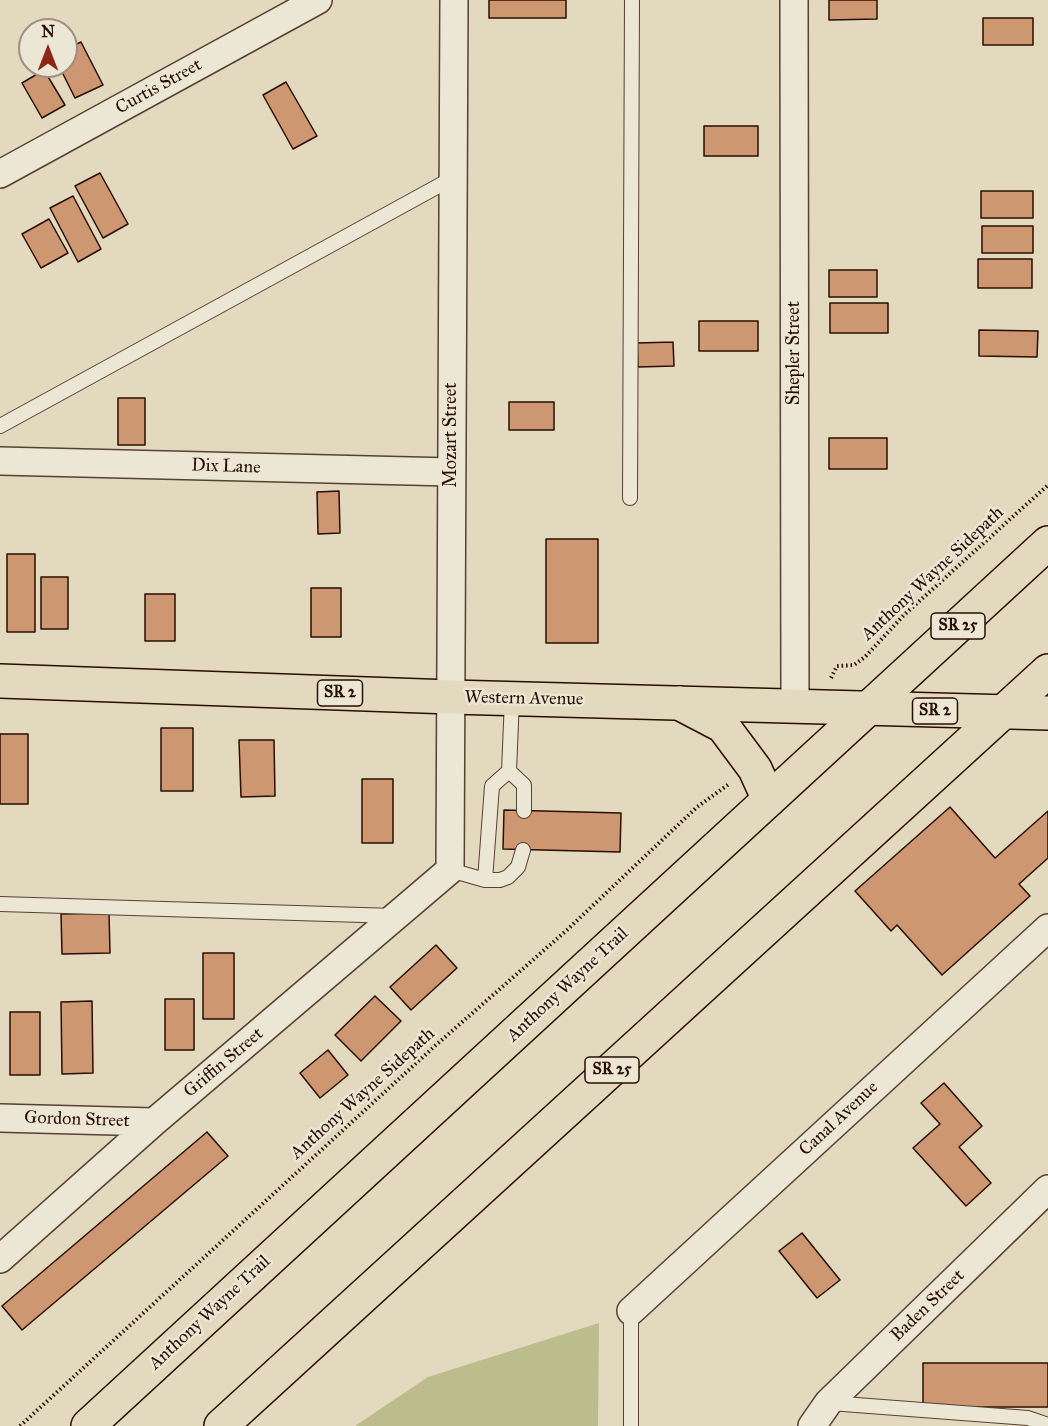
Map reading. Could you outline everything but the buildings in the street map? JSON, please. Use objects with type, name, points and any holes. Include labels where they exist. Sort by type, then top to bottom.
[{"type":"main road","name":"Anthony Wayne Trail","points":[[88,1426],[1048,543]]},
{"type":"main road","name":"SR 25","points":[[221,1426],[1048,670]]},
{"type":"main road","name":"Western Avenue","points":[[0,681],[512,699],[1048,713]]},
{"type":"main road","points":[[679,703],[723,726],[755,769],[768,800]]},
{"type":"street","name":"Curtis Street","points":[[0,174],[318,0]]},
{"type":"street","name":"Mozart Street","points":[[450,870],[454,0]]},
{"type":"street","name":"Shepler Street","points":[[795,0],[795,706]]},
{"type":"street","name":"Dix Lane","points":[[0,460],[451,472]]},
{"type":"street","name":"Griffin Street","points":[[0,1259],[154,1122],[450,870]]},
{"type":"street","name":"Canal Avenue","points":[[630,1311],[1048,928]]},
{"type":"street","name":"Gordon Street","points":[[0,1118],[154,1122]]},
{"type":"street","name":"Baden Street","points":[[812,1426],[828,1403],[1048,1189]]},
{"type":"lane","points":[[630,498],[632,0]]},
{"type":"lane","points":[[0,426],[453,178]]},
{"type":"lane","points":[[485,880],[492,786],[509,771],[512,699]]},
{"type":"lane","points":[[509,771],[525,785],[524,811]]},
{"type":"lane","points":[[450,870],[485,880],[500,880],[508,877],[518,867],[523,850]]},
{"type":"lane","points":[[0,904],[397,916]]},
{"type":"lane","points":[[630,1311],[630,1426]]},
{"type":"lane","points":[[828,1403],[1028,1418],[1048,1425]]},
{"type":"path","name":"Anthony Wayne Sidepath","points":[[834,672],[837,666],[854,665],[865,657],[904,615],[1048,485]]},
{"type":"path","name":"Anthony Wayne Sidepath","points":[[20,1426],[419,1061],[567,930],[697,807],[726,786]]},
{"type":"green space","points":[[599,1323],[598,1426],[355,1426],[428,1377]]}]
